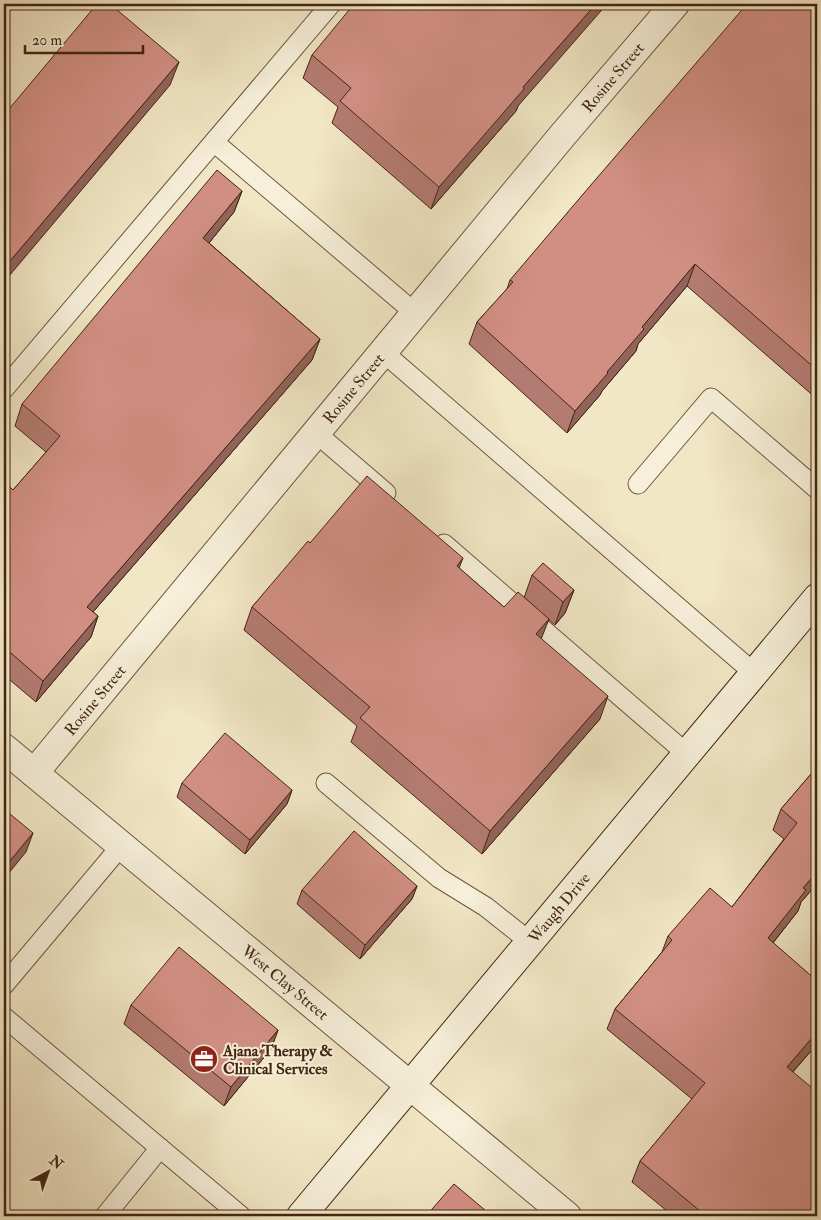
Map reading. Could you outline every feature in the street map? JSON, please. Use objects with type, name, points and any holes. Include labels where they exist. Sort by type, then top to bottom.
[{"type":"street","name":"Rosine Street","points":[[34,773],[562,136],[675,4]]},
{"type":"street","name":"Waugh Drive","points":[[301,1216],[817,598]]},
{"type":"street","name":"West Clay Street","points":[[4,748],[567,1216]]},
{"type":"lane","points":[[4,389],[331,4]]},
{"type":"lane","points":[[214,142],[416,313]]},
{"type":"lane","points":[[384,352],[754,673]]},
{"type":"lane","points":[[638,484],[711,398],[817,489]]},
{"type":"lane","points":[[316,433],[398,504]]},
{"type":"lane","points":[[428,529],[687,754]]},
{"type":"lane","points":[[326,784],[439,878],[486,907],[530,942]]},
{"type":"lane","points":[[4,985],[121,846]]},
{"type":"lane","points":[[4,1017],[241,1216]]},
{"type":"lane","points":[[105,1216],[160,1148]]},
{"type":"building","points":[[97,4],[110,4],[179,62],[4,268],[4,115]]},
{"type":"building","points":[[354,4],[596,4],[439,187],[340,101],[351,88],[312,55]]},
{"type":"building","points":[[747,4],[817,4],[817,370],[695,264],[642,327],[644,329],[575,411],[477,322],[513,282],[510,280]]},
{"type":"building","points":[[217,170],[242,191],[203,238],[320,339],[87,607],[98,616],[43,681],[4,647],[4,586],[9,580],[4,575],[4,481],[13,490],[60,436],[22,404]]},
{"type":"building","points":[[367,476],[463,558],[457,566],[504,607],[518,592],[549,619],[536,634],[608,696],[490,831],[360,718],[370,707],[252,607]]},
{"type":"building","points":[[543,563],[574,590],[563,602],[532,575]]},
{"type":"building","points":[[225,733],[292,790],[250,840],[182,783]]},
{"type":"building","points":[[817,767],[817,872],[803,888],[806,890],[768,938],[817,981],[817,1032],[787,1067],[817,1092],[817,1216],[706,1216],[640,1161],[705,1083],[615,1009],[672,940],[668,936],[710,888],[732,907],[797,823],[781,809]]},
{"type":"building","points":[[4,809],[33,833],[4,868]]},
{"type":"building","points":[[354,831],[417,886],[365,945],[302,890]]},
{"type":"building","points":[[179,947],[278,1030],[231,1087],[131,1005]]},
{"type":"building","points":[[454,1184],[492,1216],[426,1216]]},
{"type":"place","name":"Ajana Therapy & Clinical Services","points":[[204,1059]]}]
